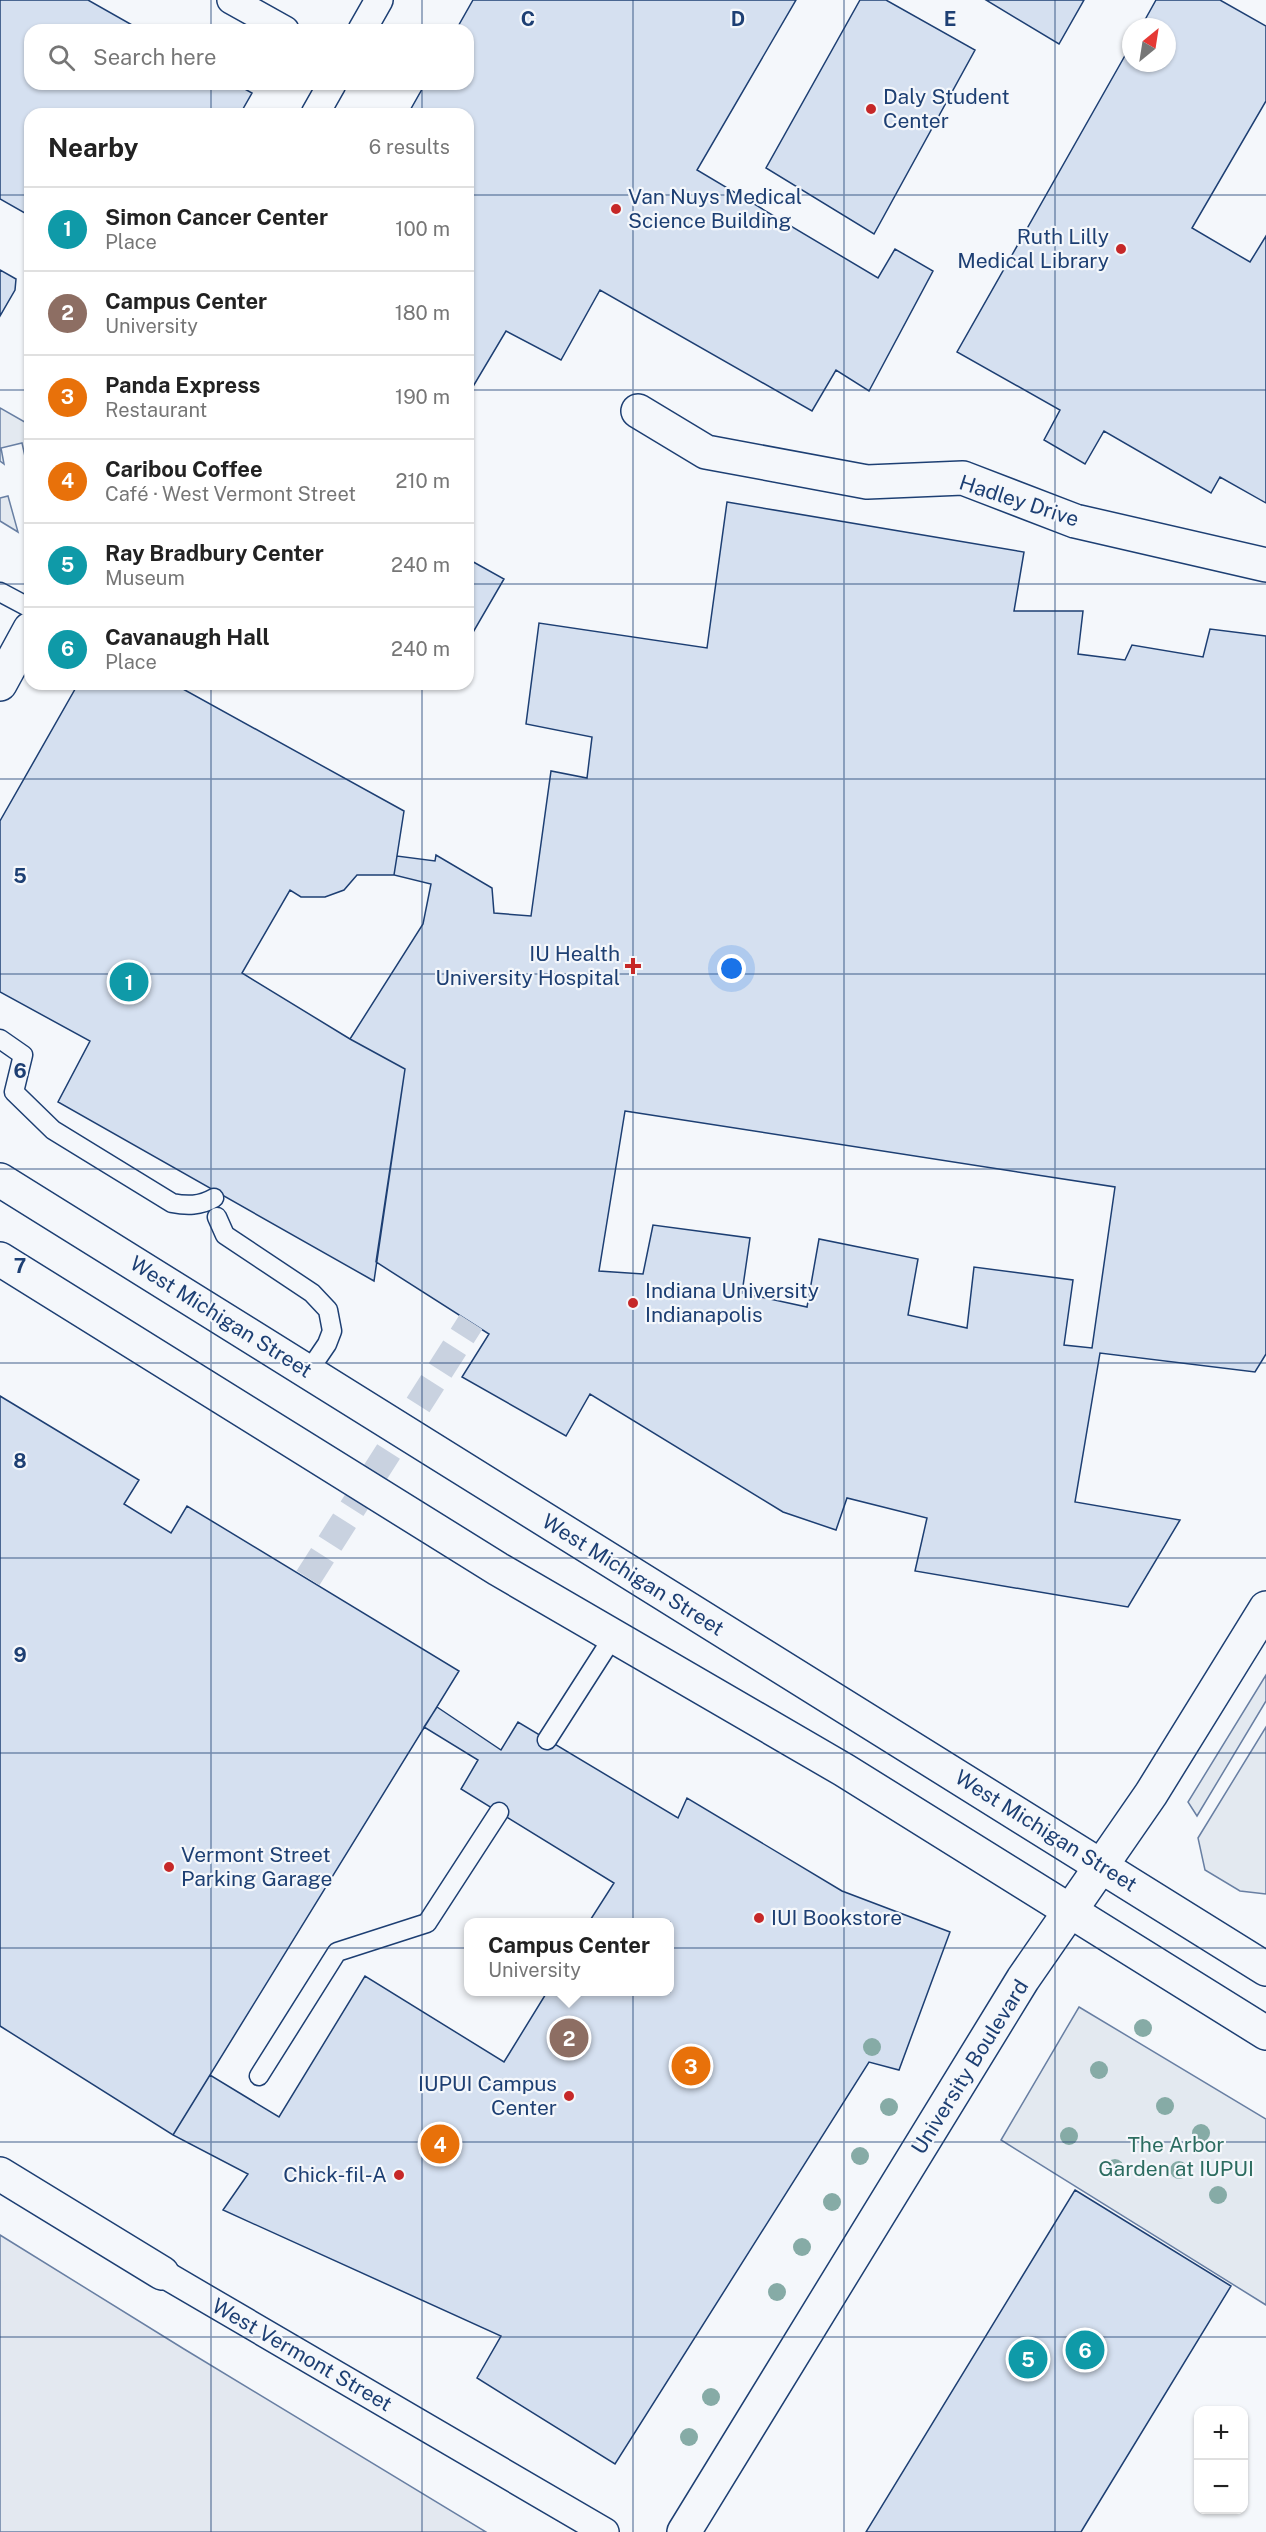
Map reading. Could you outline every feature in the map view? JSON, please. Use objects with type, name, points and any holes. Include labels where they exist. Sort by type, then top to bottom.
[{"type":"main road","name":"Hadley Drive","points":[[638,411],[706,452],[867,483],[963,478],[1075,521],[1266,565]]},
{"type":"main road","points":[[0,684],[24,641]]},
{"type":"main road","name":"West Michigan Street","points":[[0,1180],[1266,1969]]},
{"type":"main road","points":[[0,1259],[487,1563],[844,1770],[1266,2033]]},
{"type":"main road","name":"University Boulevard","points":[[684,2532],[1023,1979],[1151,1794],[1266,1608]]},
{"type":"main road","name":"West Vermont Street","points":[[0,2174],[162,2273]]},
{"type":"street","points":[[231,0],[274,24]]},
{"type":"street","points":[[365,24],[379,0]]},
{"type":"street","points":[[318,108],[329,90]]},
{"type":"street","name":"West Vermont Street","points":[[162,2273],[605,2532]]},
{"type":"lane","points":[[0,592],[24,605]]},
{"type":"lane","points":[[0,1039],[23,1055],[14,1092],[53,1130],[172,1203],[188,1206],[214,1198]]},
{"type":"lane","points":[[217,1217],[225,1235],[312,1293],[328,1310],[332,1331],[327,1344],[308,1372]]},
{"type":"lane","points":[[547,1740],[613,1637]]},
{"type":"lane","points":[[259,2076],[337,1952],[427,1923],[499,1812]]},
{"type":"green space","points":[[0,408],[24,422],[24,452],[22,443],[1,448],[4,464],[0,461]]},
{"type":"green space","points":[[8,496],[18,532],[0,521],[0,498]]},
{"type":"green space","points":[[1266,1675],[1266,1701],[1197,1816],[1188,1802]]},
{"type":"green space","points":[[1266,1727],[1266,1894],[1240,1891],[1205,1870],[1198,1838]]},
{"type":"green space","name":"The Arbor Garden at IUPUI","points":[[1079,2007],[1266,2119],[1266,2305],[1001,2140]]},
{"type":"shaded area","points":[[0,2235],[184,2349],[486,2532],[0,2532]]},
{"type":"building","points":[[0,0],[88,0],[130,24],[24,24],[24,90],[247,90],[252,93],[243,108],[24,108],[24,213],[0,199]]},
{"type":"building","name":"Van Nuys Medical Science Building","points":[[473,0],[796,0],[697,170],[878,278],[895,249],[933,271],[869,391],[836,370],[812,411],[600,290],[561,360],[506,331],[474,385],[474,108],[411,108],[422,90],[474,90],[474,24],[459,24]]},
{"type":"building","name":"Daly Student Center","points":[[860,0],[886,0],[975,50],[874,234],[766,168]]},
{"type":"building","points":[[986,0],[1084,0],[1059,44]]},
{"type":"building","name":"Ruth Lilly Medical Library","points":[[1156,0],[1220,0],[1266,26],[1266,101],[1192,228],[1250,262],[1266,236],[1266,503],[1220,477],[1211,493],[1104,431],[1085,464],[1044,440],[1060,410],[957,352],[1122,61],[1122,72],[1176,72],[1176,18],[1146,18]]},
{"type":"building","points":[[0,270],[16,279],[15,290],[0,316]]},
{"type":"building","points":[[727,502],[1024,552],[1014,611],[1083,611],[1078,654],[1125,660],[1132,645],[1203,657],[1210,629],[1266,636],[1266,1354],[1255,1372],[1100,1353],[1075,1502],[1180,1520],[1128,1607],[915,1571],[927,1518],[847,1498],[836,1530],[783,1512],[590,1394],[566,1436],[462,1377],[489,1334],[376,1262],[405,1069],[350,1039],[423,924],[431,884],[394,875],[397,856],[435,861],[436,855],[492,888],[494,913],[531,916],[551,771],[587,778],[592,737],[526,724],[539,623],[707,648]],"holes":[[[625,1111],[1115,1187],[1092,1348],[1064,1345],[1073,1280],[974,1267],[967,1328],[908,1315],[918,1259],[819,1239],[807,1307],[742,1293],[750,1238],[653,1225],[643,1274],[599,1271]]]},
{"type":"building","points":[[474,562],[504,579],[474,631]]},
{"type":"building","points":[[75,690],[185,690],[404,811],[394,875],[357,875],[344,890],[325,897],[301,897],[290,890],[242,973],[350,1039],[405,1069],[374,1281],[58,1102],[90,1041],[0,992],[0,821]]},
{"type":"building","name":"Vermont Street Parking Garage","points":[[0,1396],[139,1480],[124,1504],[171,1533],[187,1506],[459,1671],[173,2135],[0,2026]]},
{"type":"building","name":"IUPUI Campus Center","points":[[437,1707],[501,1750],[518,1722],[678,1818],[687,1798],[842,1891],[950,1932],[899,2070],[869,2062],[615,2464],[477,2378],[501,2336],[223,2210],[248,2174],[173,2135],[210,2075],[279,2117],[365,1976],[504,2062],[545,1996],[674,1996],[674,1918],[592,1918],[614,1883],[461,1789],[478,1760],[424,1727]]},
{"type":"building","points":[[1075,2190],[1231,2286],[1081,2532],[866,2532]]},
{"type":"tunnel","points":[[308,1578],[471,1322]]},
{"type":"place","name":"Daly Student Center","points":[[871,109]]},
{"type":"place","name":"Van Nuys Medical Science Building","points":[[616,209]]},
{"type":"place","name":"Ruth Lilly Medical Library","points":[[1121,249]]},
{"type":"place","name":"IU Health University Hospital","points":[[633,966]]},
{"type":"place","name":"Simon Cancer Center","points":[[129,982]]},
{"type":"place","name":"Indiana University Indianapolis","points":[[633,1303]]},
{"type":"place","name":"Vermont Street Parking Garage","points":[[169,1867]]},
{"type":"place","name":"IUI Bookstore","points":[[759,1918]]},
{"type":"place","name":"Campus Center","points":[[569,2038]]},
{"type":"place","name":"Panda Express","points":[[691,2066]]},
{"type":"place","name":"IUPUI Campus Center","points":[[569,2096]]},
{"type":"place","name":"Caribou Coffee","points":[[440,2144]]},
{"type":"place","name":"Chick-fil-A","points":[[399,2175]]},
{"type":"place","name":"Cavanaugh Hall","points":[[1085,2350]]},
{"type":"place","name":"Ray Bradbury Center","points":[[1028,2359]]}]
